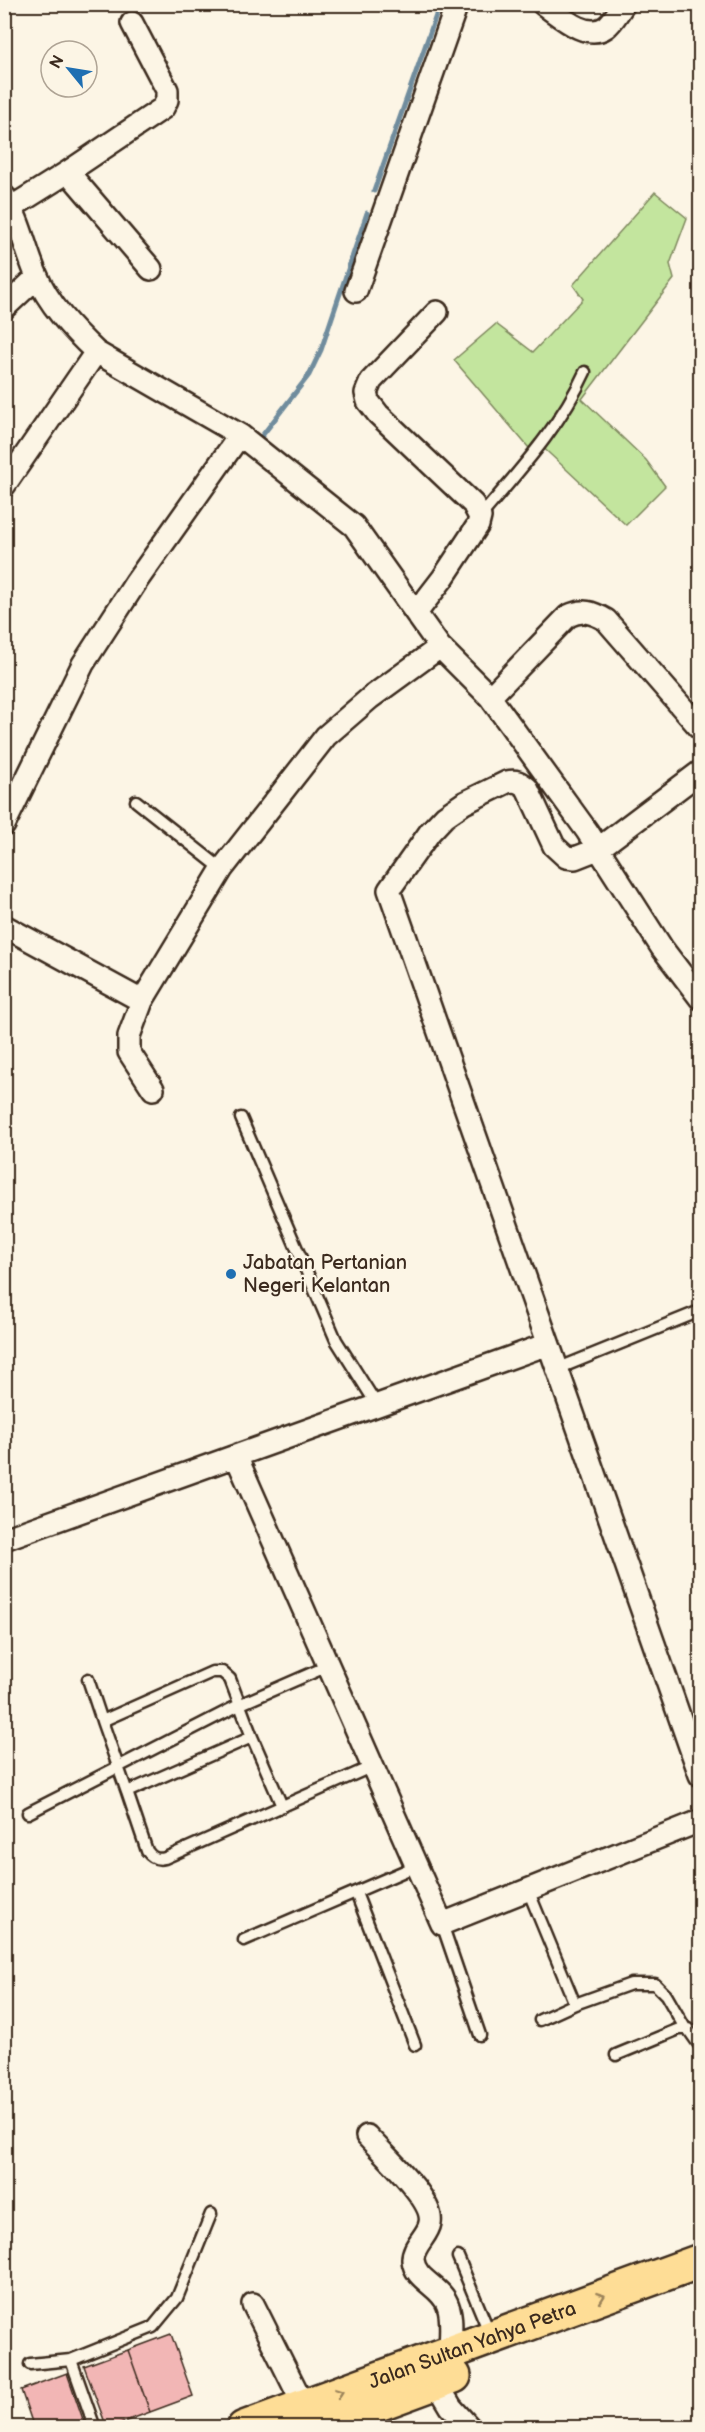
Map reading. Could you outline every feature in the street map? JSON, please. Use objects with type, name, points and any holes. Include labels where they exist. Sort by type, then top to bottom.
[{"type":"highway","name":"Jalan Sultan Yahya Petra","points":[[308,2417],[450,2352],[700,2261]]},
{"type":"highway","name":"Jalan Sultan Yahya Petra","points":[[244,2427],[308,2417],[359,2416],[436,2382],[700,2285]]},
{"type":"street","points":[[356,291],[457,4]]},
{"type":"street","points":[[543,4],[582,30],[596,32],[607,26],[624,4]]},
{"type":"street","points":[[132,23],[167,90],[167,100],[163,108],[155,114],[69,172],[8,202],[37,277],[74,331],[96,352],[240,435],[354,526],[440,646],[489,697],[598,849],[662,948],[700,998]]},
{"type":"street","points":[[69,172],[151,269]]},
{"type":"street","points":[[4,308],[37,277]]},
{"type":"street","points":[[416,613],[443,578],[478,525],[480,517],[473,504],[378,414],[368,401],[366,393],[371,381],[437,312]]},
{"type":"street","points":[[4,486],[96,352]]},
{"type":"street","points":[[4,825],[83,664],[136,582],[240,435]]},
{"type":"street","points":[[489,697],[568,616],[580,610],[595,613],[606,621],[700,728]]},
{"type":"street","points":[[153,1089],[129,1052],[128,1044],[142,1001],[222,869],[326,736],[370,698],[440,646]]},
{"type":"street","points":[[700,772],[598,849],[575,858],[566,857],[554,846],[527,788],[514,780],[464,803],[446,816],[430,832],[389,890],[700,1774]]},
{"type":"street","points":[[4,926],[142,1001]]},
{"type":"street","points":[[4,1539],[548,1344]]},
{"type":"street","points":[[236,1456],[442,1924],[700,1821]]},
{"type":"street","points":[[367,2136],[410,2182],[428,2207],[431,2221],[417,2247],[413,2261],[422,2279],[440,2290],[449,2307],[450,2352]]},
{"type":"street","points":[[253,2304],[308,2417]]},
{"type":"street","points":[[436,2382],[451,2406],[470,2427]]},
{"type":"lane","points":[[480,517],[541,445],[575,393],[585,372]]},
{"type":"lane","points":[[136,801],[222,869]]},
{"type":"lane","points":[[241,1118],[336,1340],[377,1405]]},
{"type":"lane","points":[[557,1369],[700,1311]]},
{"type":"lane","points":[[28,1812],[241,1704],[328,1666]]},
{"type":"lane","points":[[102,1721],[217,1671],[222,1672],[230,1679],[282,1806]]},
{"type":"lane","points":[[88,1679],[116,1767],[147,1851],[154,1858],[159,1859],[373,1766]]},
{"type":"lane","points":[[126,1792],[252,1737]]},
{"type":"lane","points":[[244,1940],[416,1866]]},
{"type":"lane","points":[[528,1890],[575,2004]]},
{"type":"lane","points":[[356,1893],[415,2045]]},
{"type":"lane","points":[[442,1924],[480,2035]]},
{"type":"lane","points":[[540,2020],[575,2004],[631,1984],[655,1983],[666,1995],[684,2028],[692,2032],[700,2046]]},
{"type":"lane","points":[[616,2055],[672,2030],[684,2028]]},
{"type":"lane","points":[[30,2364],[71,2360],[147,2331],[159,2322],[177,2298],[211,2214]]},
{"type":"lane","points":[[458,2257],[491,2338]]},
{"type":"lane","points":[[71,2360],[95,2427]]},
{"type":"green space","points":[[655,192],[687,218],[670,264],[674,279],[582,399],[646,460],[665,486],[626,525],[535,440],[529,448],[454,360],[496,324],[533,352],[583,299],[573,285]]},
{"type":"building","points":[[171,2334],[193,2396],[150,2412],[128,2350]]},
{"type":"building","points":[[128,2350],[150,2412],[107,2428],[84,2366]]},
{"type":"building","points":[[67,2373],[86,2428],[34,2428],[21,2390]]},
{"type":"waterway","points":[[374,191],[440,4]]},
{"type":"waterway","points":[[261,437],[309,375],[321,350],[367,213]]},
{"type":"place","name":"Jabatan Pertanian Negeri Kelantan","points":[[231,1274]]}]
